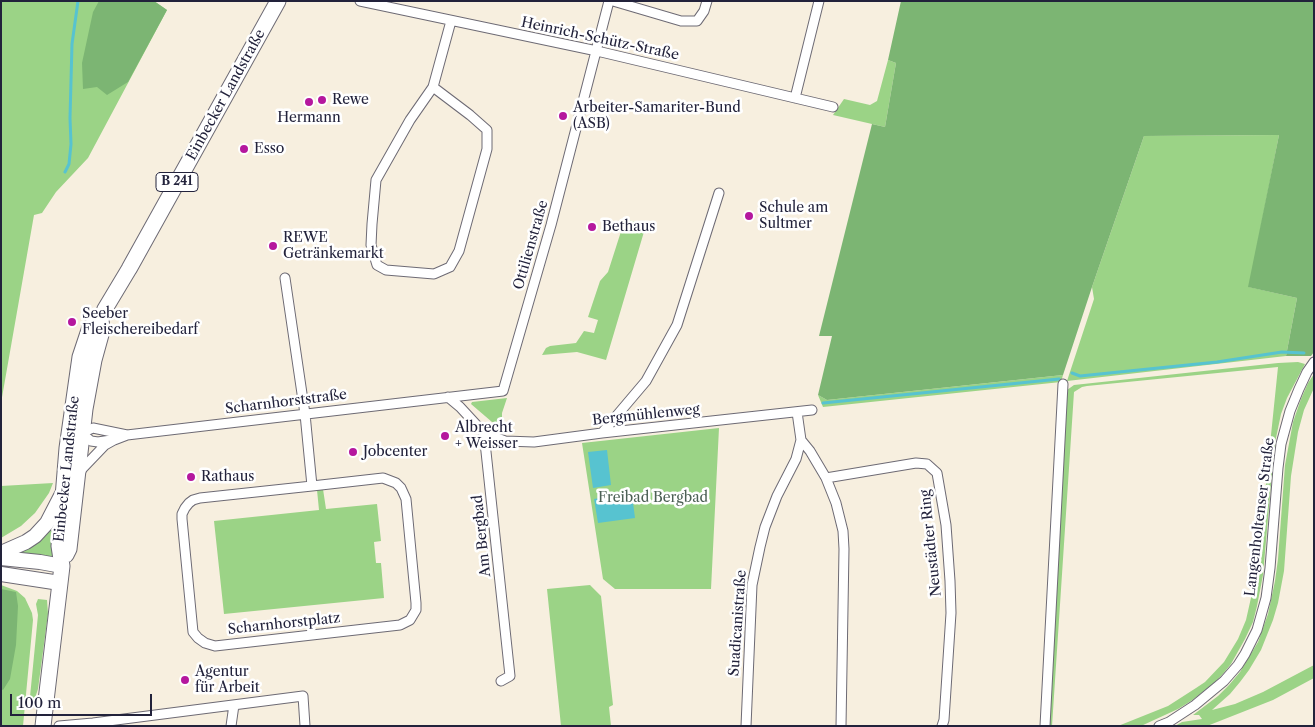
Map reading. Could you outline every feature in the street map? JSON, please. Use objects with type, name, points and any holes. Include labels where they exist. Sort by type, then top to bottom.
[{"type":"main road","name":"Einbecker Landstraße","points":[[43,726],[62,566],[59,546],[70,487],[76,432],[85,409],[94,360],[102,331],[101,319],[278,1]]},
{"type":"street","name":"Heinrich-Schütz-Straße","points":[[360,1],[596,51],[833,107]]},
{"type":"street","points":[[596,51],[609,1]]},
{"type":"street","points":[[614,1],[681,21],[697,21],[704,11],[706,1]]},
{"type":"street","points":[[795,98],[819,1]]},
{"type":"street","points":[[434,87],[487,130],[487,149],[459,251],[450,267],[434,274],[386,270],[377,265],[371,245],[376,180],[410,120],[434,87],[451,21]]},
{"type":"street","name":"Ottilienstraße","points":[[448,397],[503,391],[551,225],[596,51]]},
{"type":"street","points":[[602,433],[646,380],[677,325],[719,193]]},
{"type":"street","points":[[285,278],[305,414],[312,486]]},
{"type":"street","name":"Langenholtenser Straße","points":[[1159,726],[1169,722],[1195,705],[1224,681],[1238,665],[1257,630],[1266,598],[1278,468],[1283,436],[1299,389],[1314,362]]},
{"type":"street","points":[[1045,726],[1063,384]]},
{"type":"street","points":[[448,397],[484,433]]},
{"type":"street","name":"Scharnhorststraße","points":[[70,487],[82,470],[105,445],[127,435],[448,397]]},
{"type":"street","name":"Bergmühlenweg","points":[[484,433],[506,441],[523,442],[812,410]]},
{"type":"street","points":[[797,412],[801,440],[826,478],[840,518],[844,549],[841,726]]},
{"type":"street","name":"Scharnhorststraße","points":[[76,432],[93,428],[127,435]]},
{"type":"street","name":"Scharnhorststraße","points":[[76,432],[92,441],[114,440]]},
{"type":"street","name":"Am Bergbad","points":[[484,433],[510,676],[501,681]]},
{"type":"street","name":"Suadicanistraße","points":[[746,726],[752,585],[768,519],[777,496],[796,459],[801,440]]},
{"type":"street","name":"Neustädter Ring","points":[[826,478],[916,463],[927,464],[937,473],[946,525],[950,581],[950,632],[942,726]]},
{"type":"street","name":"Scharnhorstplatz","points":[[383,478],[396,483],[401,488],[406,499],[416,603],[416,610],[413,616],[406,623],[400,625],[227,645],[215,646],[204,643],[193,632],[182,519],[184,508],[193,500],[200,498],[312,486],[383,478]]},
{"type":"street","points":[[1,553],[35,536],[47,523],[70,487]]},
{"type":"street","points":[[1,558],[62,566]]},
{"type":"street","points":[[1,574],[60,583]]},
{"type":"street","points":[[59,726],[303,696],[305,726]]},
{"type":"street","points":[[231,726],[234,705]]},
{"type":"green space","points":[[1,1],[154,1],[167,10],[88,158],[56,192],[42,213],[34,215],[1,403]]},
{"type":"green space","points":[[99,1],[154,1],[167,10],[128,82],[107,95],[97,87],[83,89],[82,63],[93,12]]},
{"type":"green space","points":[[901,1],[1314,1],[1314,352],[1311,356],[1286,356],[1297,298],[1248,287],[1279,135],[1144,136],[1063,375],[827,400],[818,395],[832,336],[819,336],[872,124],[885,127],[896,63],[888,60]]},
{"type":"green space","points":[[888,60],[896,63],[885,127],[833,115],[844,99],[870,105],[877,101]]},
{"type":"green space","points":[[1279,135],[1249,287],[1297,298],[1286,356],[1067,381],[1094,299],[1092,287],[1144,136]]},
{"type":"green space","points":[[625,219],[646,225],[606,360],[577,352],[542,355],[546,348],[550,346],[576,343],[584,331],[594,333],[598,320],[588,317],[600,281],[608,272]]},
{"type":"green space","points":[[1298,362],[1305,364],[1287,398],[1281,414],[1276,438],[1263,575],[1253,622],[1231,664],[1212,685],[1178,709],[1141,726],[1118,726],[1168,706],[1205,682],[1224,662],[1238,639],[1246,620],[1257,571],[1278,367],[1087,386],[1074,392],[1052,726],[1048,726],[1067,390],[1074,385]]},
{"type":"green space","points":[[1314,374],[1314,388],[1304,410],[1298,432],[1291,476],[1284,571],[1273,620],[1261,650],[1249,670],[1230,694],[1212,710],[1235,704],[1263,692],[1314,665],[1314,678],[1273,700],[1207,726],[1175,726],[1182,722],[1202,719],[1199,715],[1193,715],[1229,685],[1240,672],[1258,642],[1268,614],[1275,581],[1285,465],[1293,422],[1308,383]]},
{"type":"green space","points":[[1063,375],[1061,382],[823,407],[818,395],[827,400]]},
{"type":"green space","points":[[507,398],[502,413],[502,427],[492,422],[471,404],[472,402]]},
{"type":"green space","name":"Freibad Bergbad","points":[[719,428],[711,589],[615,589],[603,579],[582,443]]},
{"type":"green space","points":[[53,483],[49,493],[35,513],[21,526],[1,538],[1,486]]},
{"type":"green space","points":[[323,489],[326,509],[377,504],[381,541],[374,542],[376,563],[381,563],[384,598],[224,614],[214,521],[319,510],[317,490]]},
{"type":"green space","points":[[56,518],[53,559],[17,554]]},
{"type":"green space","points":[[1,585],[17,591],[25,598],[32,613],[33,620],[23,726],[1,726]]},
{"type":"green space","points":[[590,585],[601,596],[613,705],[609,707],[611,726],[561,726],[547,589]]},
{"type":"green space","points":[[1,589],[16,592],[18,606],[16,645],[10,679],[3,690],[1,689]]},
{"type":"green space","points":[[38,599],[47,600],[48,614],[38,689],[32,707],[29,707],[38,615],[36,604]]},
{"type":"water","points":[[607,450],[611,485],[593,488],[588,452]]},
{"type":"water","points":[[632,495],[635,518],[598,523],[594,499],[605,497],[613,503],[620,502],[621,496]]},
{"type":"waterway","points":[[65,172],[69,164],[71,144],[72,44],[78,1]]},
{"type":"waterway","points":[[1072,373],[1080,376],[1217,362],[1282,352],[1304,353]]},
{"type":"waterway","points":[[823,403],[1059,379]]},
{"type":"place","name":"Rewe","points":[[322,100]]},
{"type":"place","name":"Hermann","points":[[309,102]]},
{"type":"place","name":"Arbeiter-Samariter-Bund (ASB)","points":[[563,116]]},
{"type":"place","name":"Esso","points":[[244,149]]},
{"type":"place","name":"Schule am Sultmer","points":[[749,216]]},
{"type":"place","name":"Bethaus","points":[[592,227]]},
{"type":"place","name":"REWE Getränkemarkt","points":[[273,246]]},
{"type":"place","name":"Seeber Fleischereibedarf","points":[[72,322]]},
{"type":"place","name":"Albrecht + Weisser","points":[[445,436]]},
{"type":"place","name":"Jobcenter","points":[[353,452]]},
{"type":"place","name":"Rathaus","points":[[191,477]]},
{"type":"place","name":"Agentur für Arbeit","points":[[185,680]]}]
